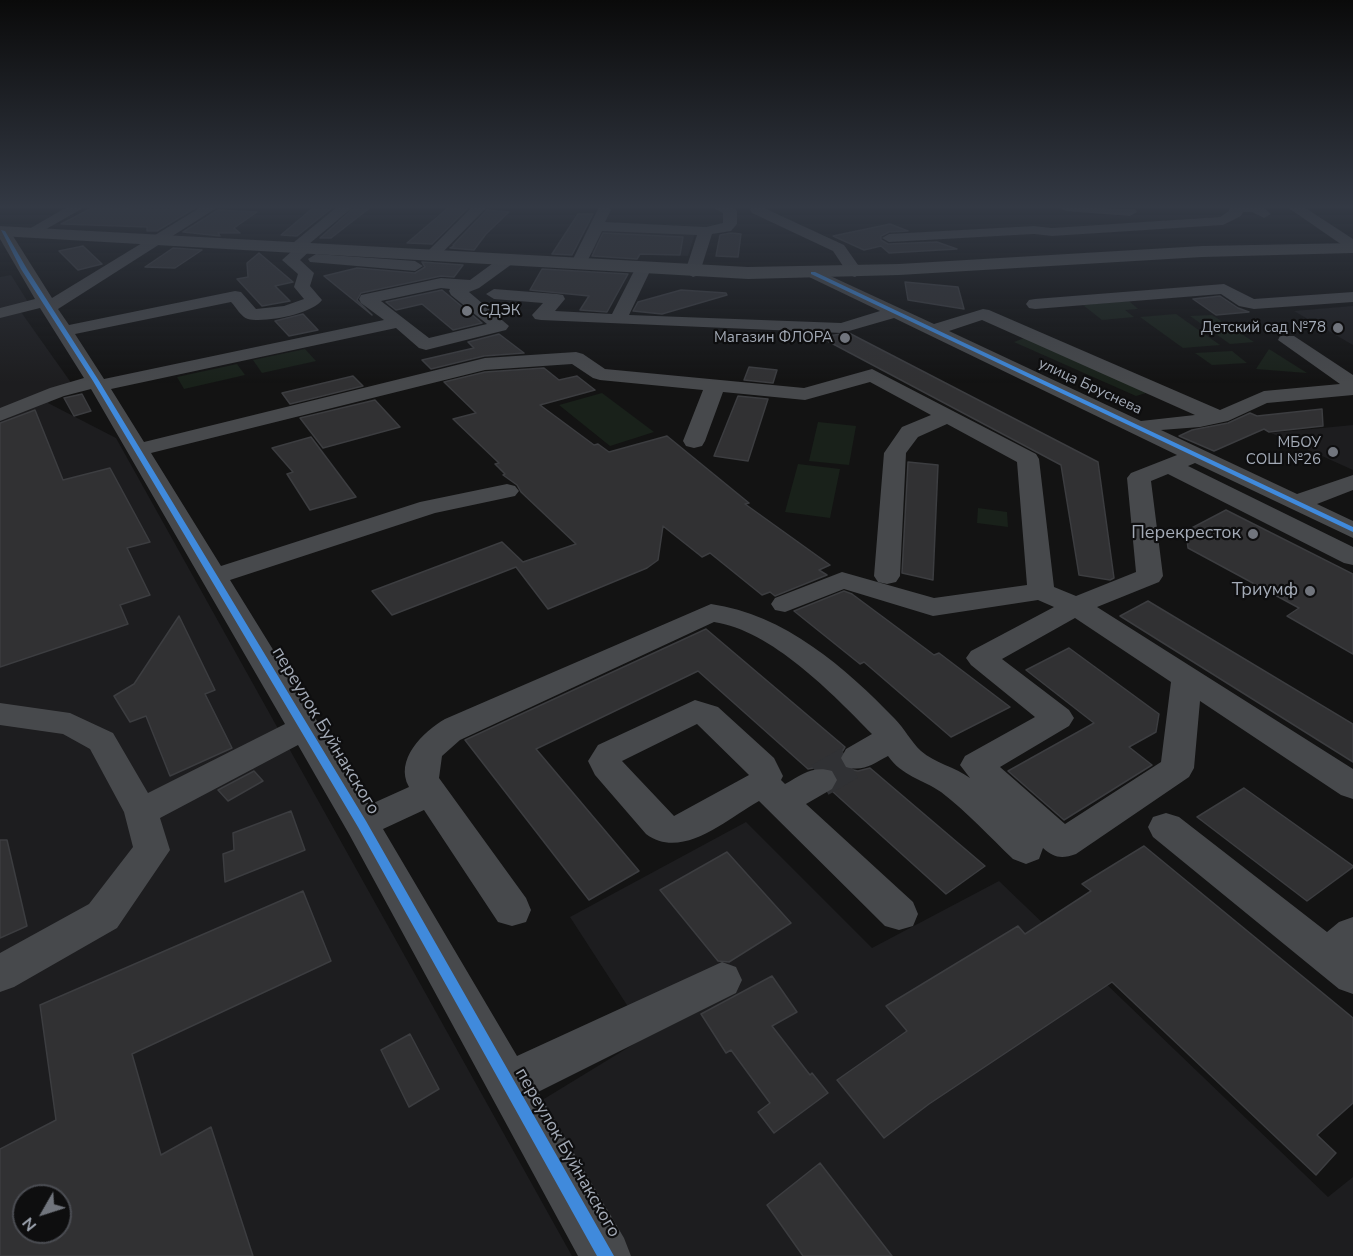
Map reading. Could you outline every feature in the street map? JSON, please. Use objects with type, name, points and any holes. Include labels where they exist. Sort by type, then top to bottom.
[{"type":"main road","points":[[588,266],[693,272],[813,273],[975,266]]},
{"type":"street","name":"переулок Буйнакского","points":[[22,266],[98,384],[362,824],[606,1256]]},
{"type":"street","points":[[53,313],[121,266]]},
{"type":"street","points":[[0,313],[53,313],[235,296],[251,314],[261,315],[306,305],[314,300],[302,286],[306,273],[297,266]]},
{"type":"street","points":[[316,266],[320,277],[317,283],[329,296]]},
{"type":"street","points":[[473,285],[441,283],[367,298],[426,344],[500,326],[457,291],[473,285],[500,266]]},
{"type":"street","points":[[693,272],[695,266]]},
{"type":"street","points":[[851,266],[855,272]]},
{"type":"street","points":[[6,272],[24,269]]},
{"type":"street","points":[[618,320],[643,269]]},
{"type":"street","name":"улица Бруснева","points":[[813,273],[1353,530]]},
{"type":"street","points":[[1035,304],[1224,289],[1245,302],[1254,304],[1353,297]]},
{"type":"street","points":[[494,294],[557,298],[541,315],[618,320],[842,328],[896,312]]},
{"type":"street","points":[[933,330],[978,308],[1218,417]]},
{"type":"street","points":[[0,415],[57,392],[399,322]]},
{"type":"street","points":[[1287,340],[1353,384]]},
{"type":"street","points":[[137,450],[485,364],[576,358],[600,374],[805,394],[872,375],[1028,459],[1041,591]]},
{"type":"street","points":[[694,441],[715,386]]},
{"type":"street","points":[[1141,428],[1232,414],[1264,397],[1353,389]]},
{"type":"street","points":[[887,576],[895,453],[910,432],[948,416]]},
{"type":"street","points":[[1187,678],[1177,768],[1063,844],[977,765],[1058,718],[981,658],[1076,606],[1150,576],[1139,478],[1196,455]]},
{"type":"street","points":[[1169,466],[1353,556]]},
{"type":"street","points":[[1294,502],[1353,482]]},
{"type":"street","points":[[213,577],[429,507],[507,491]]},
{"type":"street","points":[[784,604],[842,580],[933,607],[1041,591],[1076,606],[1353,786]]},
{"type":"street","points":[[512,910],[422,780],[423,759],[435,741],[444,734],[711,614],[729,614],[738,617],[791,647],[823,671],[878,721],[897,747],[914,763],[956,785],[1026,849]]},
{"type":"street","points":[[0,714],[70,724],[102,741],[141,812],[152,850],[103,916],[0,974]]},
{"type":"street","points":[[141,812],[304,728]]},
{"type":"street","points":[[858,758],[892,738]]},
{"type":"street","points":[[820,780],[772,793],[899,914]]},
{"type":"street","points":[[362,824],[430,792]]},
{"type":"street","points":[[1166,827],[1344,955]]},
{"type":"street","points":[[508,1083],[722,980]]},
{"type":"shaded area","points":[[11,275],[28,302],[0,310],[0,277]]},
{"type":"shaded area","points":[[1129,301],[1138,309],[1125,310],[1134,317],[1102,320],[1083,305]]},
{"type":"shaded area","name":"Детский сад №78","points":[[1353,306],[1353,345],[1294,311]]},
{"type":"shaded area","points":[[21,312],[72,384],[48,403],[116,438],[572,1256],[0,1256],[0,316]]},
{"type":"shaded area","points":[[1176,314],[1220,345],[1183,348],[1140,317]]},
{"type":"shaded area","points":[[1212,315],[1254,342],[1230,344],[1190,316]]},
{"type":"shaded area","points":[[1029,336],[1153,391],[1136,396],[1014,342]]},
{"type":"shaded area","points":[[305,349],[316,361],[262,373],[253,360]]},
{"type":"shaded area","points":[[1269,349],[1307,373],[1256,369]]},
{"type":"shaded area","points":[[1232,351],[1247,363],[1212,365],[1195,353]]},
{"type":"shaded area","points":[[237,364],[245,375],[184,389],[177,377]]},
{"type":"shaded area","points":[[602,393],[654,432],[610,446],[559,405]]},
{"type":"shaded area","points":[[818,422],[856,426],[849,465],[809,461]]},
{"type":"shaded area","name":"МБОУ СОШ №26","points":[[1353,425],[1353,470],[1271,433]]},
{"type":"shaded area","points":[[798,464],[840,469],[830,518],[785,512]]},
{"type":"shaded area","points":[[978,508],[1007,512],[1008,527],[977,523]]},
{"type":"shaded area","points":[[746,822],[872,948],[999,881],[1328,1197],[1353,1177],[1353,1256],[631,1256],[539,1102],[647,1036],[570,917]]},
{"type":"building","points":[[74,266],[96,266],[78,270]]},
{"type":"building","points":[[147,266],[179,266],[175,268],[145,267]]},
{"type":"building","points":[[247,266],[274,266],[293,282],[275,286],[290,301],[262,306],[237,279],[248,277]]},
{"type":"building","points":[[463,266],[454,277],[441,276],[361,293],[357,300],[372,315],[324,276],[357,268],[415,273],[425,267]]},
{"type":"building","points":[[542,269],[628,274],[607,312],[580,310],[589,296],[530,290]]},
{"type":"building","points":[[905,282],[958,287],[964,309],[908,300]]},
{"type":"building","points":[[442,290],[482,323],[453,330],[422,304],[396,310],[386,302]]},
{"type":"building","points":[[681,290],[726,293],[727,295],[662,314],[633,311],[638,302]]},
{"type":"building","points":[[1220,296],[1238,308],[1249,312],[1216,315],[1193,299]]},
{"type":"building","points":[[303,314],[318,330],[289,336],[275,321]]},
{"type":"building","points":[[849,333],[1098,462],[1114,578],[1110,580],[1079,575],[1061,465],[820,337]]},
{"type":"building","points":[[499,334],[524,353],[484,356],[431,369],[422,360],[474,348],[468,342]]},
{"type":"building","points":[[749,367],[777,370],[773,383],[744,380]]},
{"type":"building","points":[[544,368],[559,380],[577,376],[595,390],[540,405],[594,445],[598,444],[609,452],[667,436],[749,503],[745,504],[830,565],[819,570],[827,575],[775,596],[770,592],[762,595],[710,553],[702,557],[663,526],[658,560],[647,568],[548,609],[516,567],[392,615],[372,591],[502,542],[523,562],[576,544],[521,492],[517,485],[503,475],[505,474],[495,464],[499,463],[453,419],[476,413],[444,382],[485,372]]},
{"type":"building","points":[[353,376],[363,386],[290,404],[282,393]]},
{"type":"building","points":[[82,394],[91,411],[74,416],[64,398]]},
{"type":"building","points":[[738,396],[768,399],[748,461],[714,456]]},
{"type":"building","points":[[375,400],[400,427],[323,448],[300,418]]},
{"type":"building","points":[[1322,409],[1323,426],[1269,432],[1264,429],[1214,451],[1179,436],[1192,430],[1228,423],[1250,413],[1257,416]]},
{"type":"building","points":[[35,410],[63,480],[110,468],[150,542],[127,548],[150,595],[120,605],[128,624],[0,667],[0,423]]},
{"type":"building","points":[[311,437],[356,497],[310,510],[287,474],[293,472],[272,448]]},
{"type":"building","points":[[908,462],[938,465],[933,580],[902,573]]},
{"type":"building","name":"Триумф","points":[[1226,510],[1353,574],[1353,654],[1287,616],[1299,608],[1188,548],[1186,531]]},
{"type":"building","points":[[844,591],[852,594],[934,655],[939,653],[1010,707],[951,737],[864,662],[860,664],[794,611]]},
{"type":"building","points":[[1148,601],[1353,724],[1353,762],[1120,616]]},
{"type":"building","points":[[179,616],[215,690],[205,694],[232,748],[170,776],[146,716],[130,722],[114,696],[134,684]]},
{"type":"building","points":[[706,629],[845,747],[839,757],[844,768],[858,771],[870,768],[985,866],[946,894],[832,791],[839,781],[834,770],[819,767],[808,769],[698,671],[536,749],[639,871],[589,900],[465,740]]},
{"type":"building","points":[[1069,648],[1159,714],[1156,732],[1129,747],[1152,765],[1064,820],[1008,771],[1094,723],[1026,670]]},
{"type":"building","points":[[254,771],[263,781],[228,801],[218,790]]},
{"type":"building","points":[[1244,788],[1353,867],[1307,901],[1197,817]]},
{"type":"building","points":[[291,811],[305,850],[225,882],[223,854],[234,850],[233,833]]},
{"type":"building","points":[[0,840],[7,840],[27,926],[0,938]]},
{"type":"building","points":[[1144,846],[1353,1018],[1353,1103],[1317,1135],[1336,1153],[1316,1175],[1112,982],[929,1104],[884,1138],[837,1080],[907,1031],[886,1006],[1018,926],[1025,934],[1091,891],[1082,884]]},
{"type":"building","points":[[727,852],[791,923],[729,962],[718,961],[660,890]]},
{"type":"building","points":[[303,891],[331,961],[132,1054],[161,1155],[211,1127],[253,1256],[0,1256],[0,1149],[56,1120],[40,1005]]},
{"type":"building","points":[[772,976],[797,1012],[772,1026],[810,1075],[812,1073],[828,1093],[774,1133],[758,1112],[770,1103],[731,1050],[726,1053],[701,1014]]},
{"type":"building","points":[[410,1034],[439,1089],[409,1107],[381,1050]]},
{"type":"building","points":[[820,1163],[892,1256],[803,1256],[767,1205]]},
{"type":"tunnel","points":[[820,780],[858,758]]},
{"type":"cycle path","points":[[22,266],[96,381],[362,824],[606,1256]]},
{"type":"cycle path","points":[[813,273],[1353,530]]},
{"type":"place","name":"СДЭК","points":[[467,311]]},
{"type":"place","name":"Детский сад №78","points":[[1338,328]]},
{"type":"place","name":"Магазин ФЛОРА","points":[[845,338]]},
{"type":"place","name":"МБОУ СОШ №26","points":[[1333,452]]},
{"type":"place","name":"Перекресток","points":[[1253,534]]},
{"type":"place","name":"Триумф","points":[[1310,591]]}]
